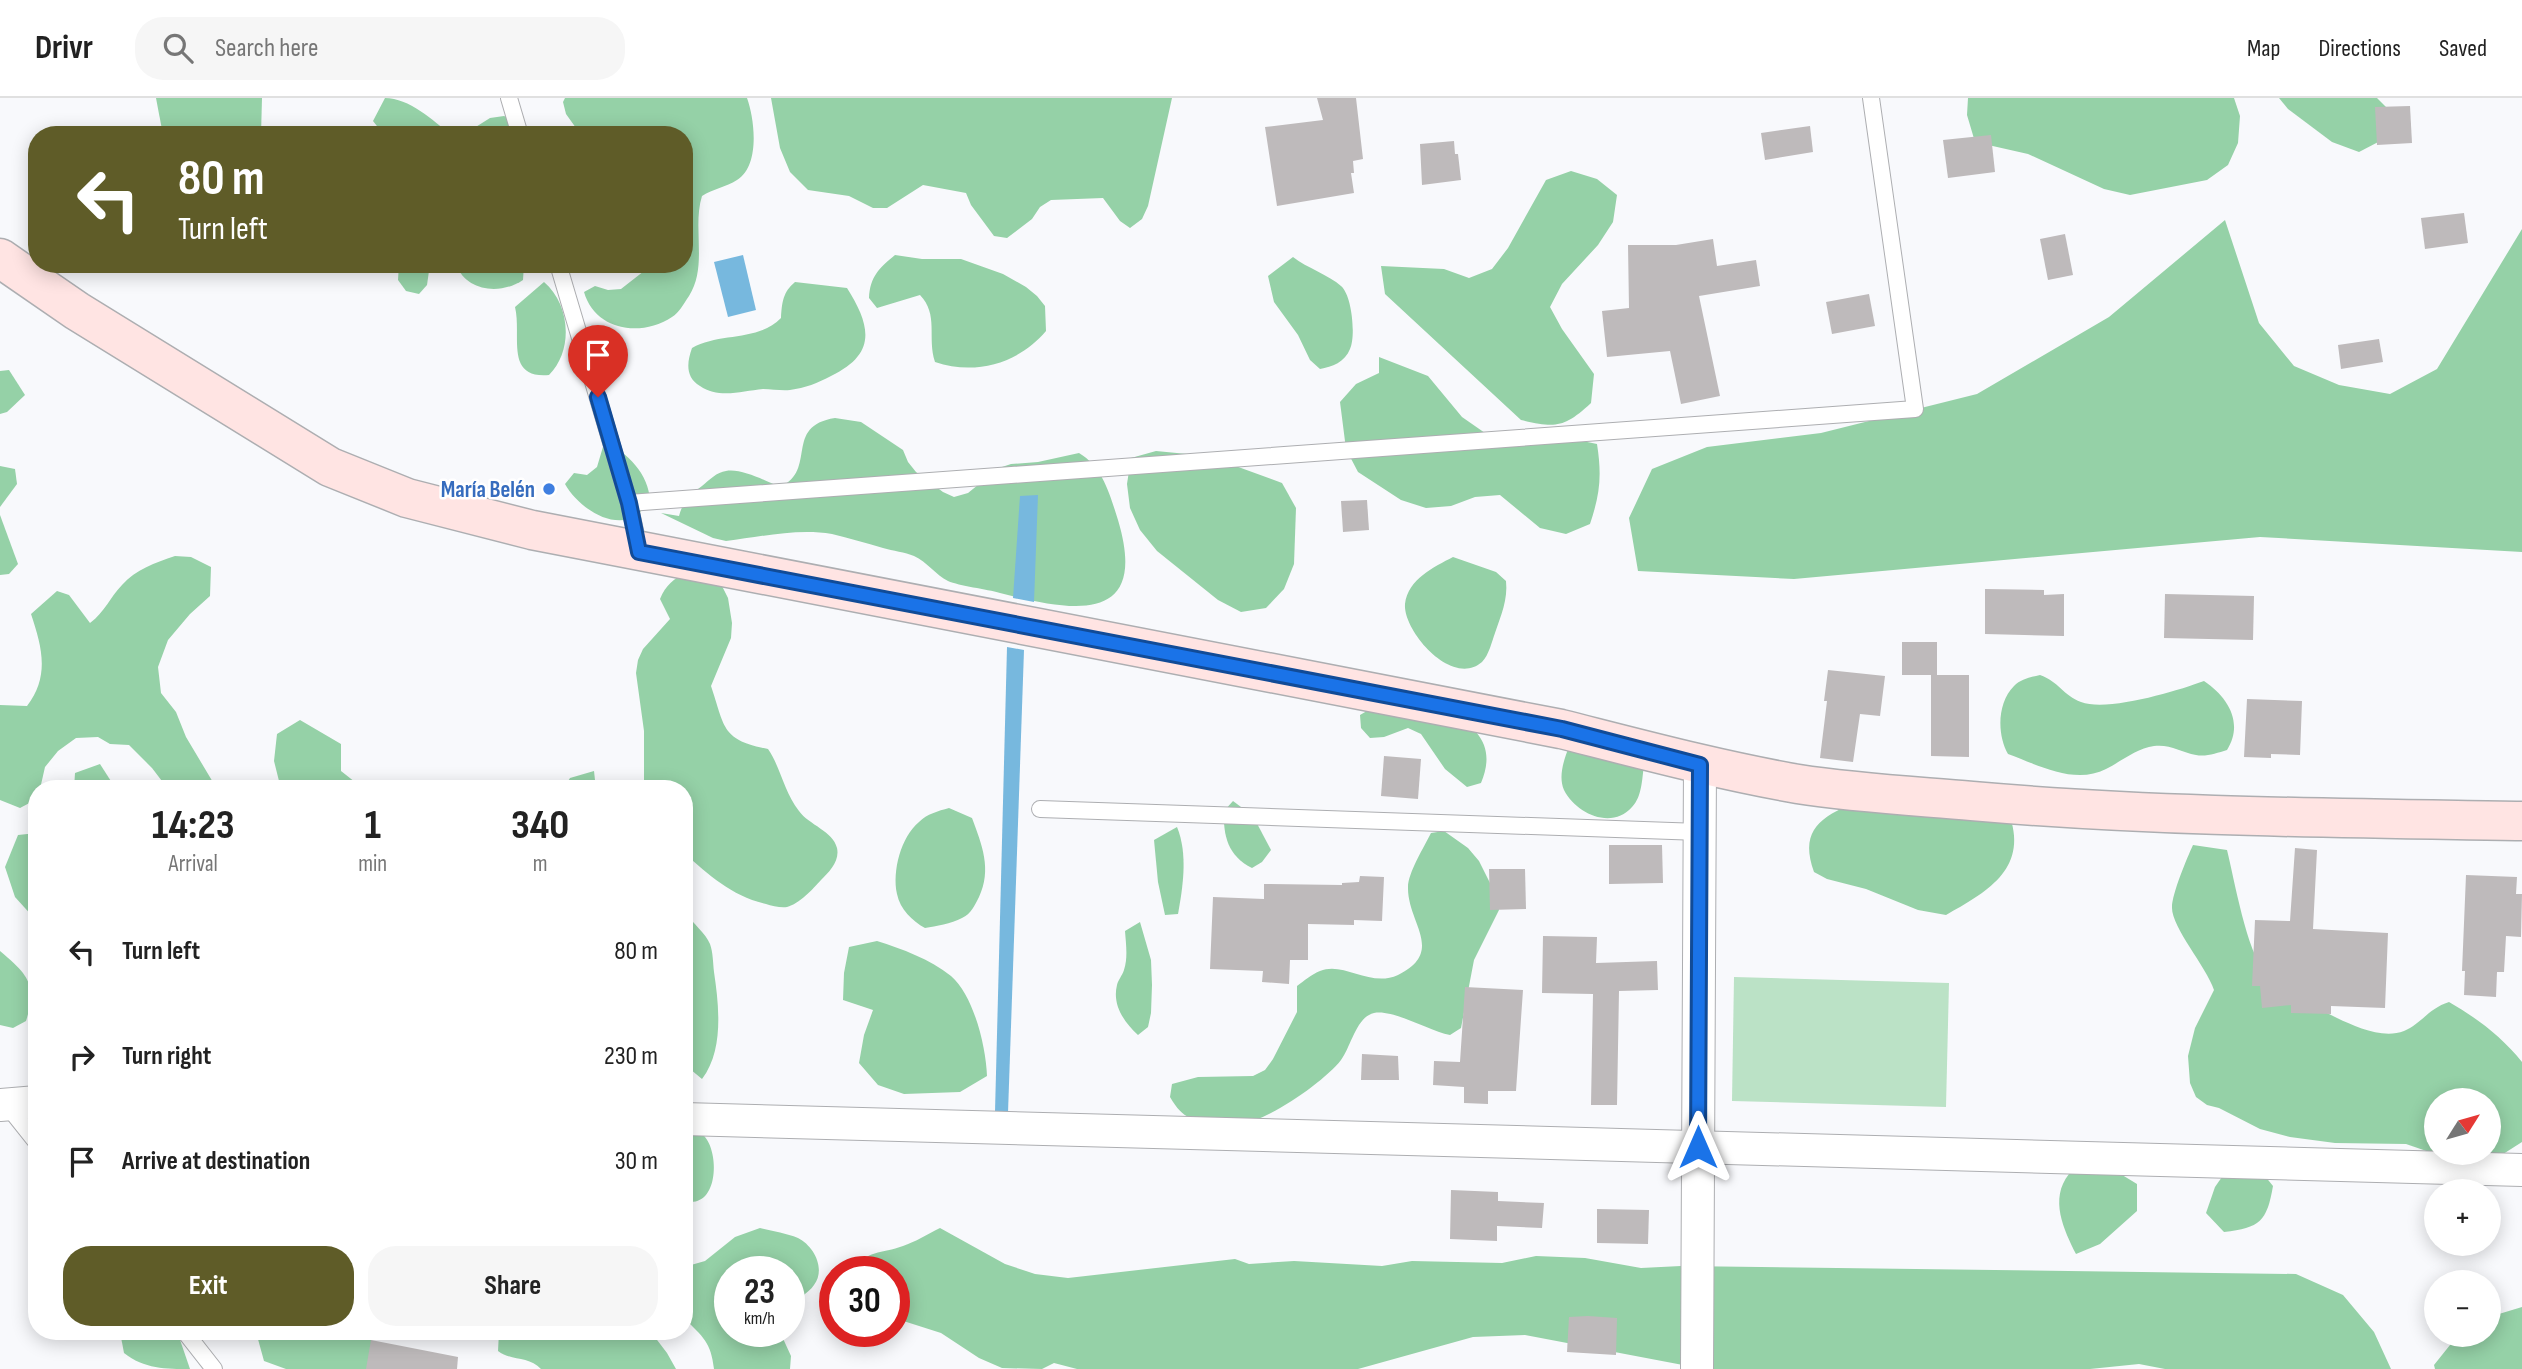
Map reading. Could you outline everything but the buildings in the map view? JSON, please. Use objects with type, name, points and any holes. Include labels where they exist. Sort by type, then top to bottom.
[{"type":"street","points":[[0,258],[77,311],[330,467],[407,498],[470,516],[639,552],[1562,729],[1700,765],[1800,784],[2059,808],[2228,816],[2522,821]]},
{"type":"street","points":[[1697,1369],[1700,765]]},
{"type":"street","points":[[693,1119],[2522,1170]]},
{"type":"lane","points":[[509,98],[517,126]]},
{"type":"lane","points":[[629,503],[1915,409],[1871,98]]},
{"type":"lane","points":[[561,273],[629,503],[639,552]]},
{"type":"lane","points":[[1040,809],[1700,832]]},
{"type":"lane","points":[[11,1102],[28,1129]]},
{"type":"lane","points":[[191,1340],[214,1369]]},
{"type":"green space","points":[[156,98],[262,98],[261,126],[161,126]]},
{"type":"green space","points":[[385,98],[412,106],[440,126],[377,126],[373,121]]},
{"type":"green space","points":[[565,98],[747,98],[754,142],[749,164],[737,180],[702,196],[695,284],[677,313],[659,324],[633,328],[608,322],[590,305],[584,292],[595,286],[608,290],[621,289],[641,273],[693,273],[693,126],[575,126],[566,114],[563,102]]},
{"type":"green space","points":[[771,98],[1172,98],[1148,206],[1142,219],[1130,228],[1120,221],[1103,198],[1051,200],[1007,238],[994,236],[971,205],[966,193],[923,185],[887,208],[873,208],[849,196],[808,190],[790,172],[780,148]]},
{"type":"green space","points":[[1968,98],[2234,98],[2240,116],[2238,143],[2228,165],[2207,180],[2130,195],[2104,189],[2028,154],[1975,142],[1967,115]]},
{"type":"green space","points":[[2279,98],[2377,98],[2390,111],[2384,139],[2359,152],[2332,142],[2288,109]]},
{"type":"green space","points":[[504,116],[523,126],[477,126],[490,118]]},
{"type":"green space","points":[[1571,171],[1597,179],[1617,195],[1613,222],[1598,245],[1562,284],[1550,307],[1594,374],[1591,403],[1574,417],[1551,425],[1521,420],[1385,294],[1381,266],[1444,269],[1469,278],[1492,269],[1508,248],[1546,180]]},
{"type":"green space","points":[[2225,220],[2259,323],[2294,366],[2339,385],[2390,394],[2437,369],[2522,229],[2522,552],[2260,537],[1794,579],[1638,571],[1629,518],[1652,469],[1707,447],[1821,433],[1977,394],[2109,317]]},
{"type":"green space","points":[[895,255],[922,259],[961,259],[1003,274],[1026,287],[1045,306],[1046,331],[1023,351],[996,364],[966,368],[935,362],[931,318],[920,295],[877,308],[869,298],[876,274]]},
{"type":"green space","points":[[1293,257],[1336,282],[1348,298],[1352,316],[1352,343],[1345,357],[1329,367],[1320,369],[1310,360],[1298,335],[1274,302],[1268,276]]},
{"type":"green space","points":[[398,273],[429,273],[427,285],[419,294],[406,291],[398,280]]},
{"type":"green space","points":[[461,273],[523,273],[523,280],[505,288],[485,288],[468,280]]},
{"type":"green space","points":[[544,282],[559,302],[566,327],[562,353],[549,375],[535,374],[520,363],[515,307]]},
{"type":"green space","points":[[795,282],[847,288],[865,327],[863,349],[856,358],[826,379],[790,390],[763,389],[723,393],[707,390],[695,382],[688,369],[692,348],[772,326],[781,318],[784,298]]},
{"type":"green space","points":[[1379,357],[1428,376],[1462,417],[1485,433],[1568,438],[1597,444],[1599,485],[1590,524],[1566,534],[1540,528],[1500,495],[1475,497],[1451,506],[1426,508],[1401,500],[1358,472],[1346,449],[1340,402],[1356,384],[1379,373]]},
{"type":"green space","points":[[9,370],[25,395],[7,412],[0,414],[0,371]]},
{"type":"green space","points":[[835,418],[861,422],[903,450],[916,472],[954,497],[968,493],[999,468],[1079,453],[1100,474],[1112,501],[1125,555],[1123,579],[1113,595],[1098,603],[1077,606],[1053,604],[953,583],[907,553],[832,534],[792,533],[726,541],[713,538],[661,513],[679,516],[691,495],[723,472],[746,473],[780,487],[791,479],[797,470],[810,430],[819,423]]},
{"type":"green space","points":[[605,440],[635,465],[649,491],[650,501],[629,519],[610,519],[592,512],[576,499],[565,484],[574,473],[587,475],[597,467]]},
{"type":"green space","points":[[1156,451],[1208,456],[1282,483],[1296,508],[1294,564],[1284,589],[1266,608],[1241,612],[1218,600],[1157,551],[1140,530],[1130,508],[1127,484],[1131,458]]},
{"type":"green space","points":[[0,466],[15,469],[17,484],[0,507]]},
{"type":"green space","points":[[0,515],[18,564],[9,574],[0,575]]},
{"type":"green space","points":[[175,556],[191,557],[211,567],[210,596],[168,640],[158,667],[161,693],[176,712],[186,737],[212,780],[161,780],[129,745],[110,744],[98,737],[76,738],[58,751],[45,767],[42,780],[28,780],[28,804],[20,808],[0,800],[0,705],[27,706],[39,684],[41,672],[41,650],[31,614],[57,591],[69,595],[90,623],[127,579],[146,567]]},
{"type":"green space","points":[[1453,557],[1496,572],[1506,581],[1504,607],[1488,652],[1482,662],[1470,668],[1457,668],[1432,653],[1412,628],[1405,604],[1416,581]]},
{"type":"green space","points":[[687,572],[722,586],[728,598],[732,623],[731,638],[711,686],[727,730],[741,741],[768,749],[799,811],[831,837],[837,848],[835,862],[827,873],[806,896],[787,907],[774,906],[742,896],[712,877],[693,861],[693,780],[644,780],[644,731],[636,673],[638,660],[643,649],[670,619],[660,599],[670,583]]},
{"type":"green space","points":[[2040,675],[2075,699],[2093,704],[2142,699],[2204,681],[2213,687],[2231,711],[2234,721],[2232,740],[2227,750],[2204,755],[2165,746],[2148,747],[2106,769],[2082,775],[2044,768],[2008,754],[2002,738],[2000,719],[2004,701],[2014,686]]},
{"type":"green space","points":[[1372,708],[1476,732],[1486,756],[1481,783],[1467,787],[1445,769],[1421,734],[1408,728],[1384,737],[1370,738],[1361,728],[1360,715]]},
{"type":"green space","points":[[300,720],[341,744],[341,771],[352,780],[279,780],[274,761],[277,734]]},
{"type":"green space","points":[[1569,747],[1644,765],[1640,793],[1632,807],[1624,814],[1605,818],[1595,816],[1577,806],[1564,790],[1562,779]]},
{"type":"green space","points":[[100,764],[110,780],[75,780],[75,773]]},
{"type":"green space","points":[[594,771],[595,780],[569,780]]},
{"type":"green space","points":[[1233,801],[1253,816],[1271,850],[1262,862],[1252,868],[1237,858],[1226,837],[1224,811]]},
{"type":"green space","points":[[1849,805],[2010,817],[2014,836],[2013,852],[1999,878],[1961,907],[1946,915],[1918,910],[1866,889],[1827,879],[1814,872],[1809,848],[1814,830],[1827,817]]},
{"type":"green space","points":[[949,808],[972,818],[984,857],[983,887],[974,906],[965,916],[925,928],[904,910],[897,894],[899,855],[907,836],[919,822]]},
{"type":"green space","points":[[1177,827],[1184,870],[1182,892],[1178,914],[1165,915],[1158,882],[1154,840]]},
{"type":"green space","points":[[1444,831],[1468,848],[1479,861],[1497,897],[1499,910],[1474,960],[1461,1028],[1450,1035],[1391,1014],[1374,1013],[1363,1020],[1345,1054],[1333,1069],[1309,1089],[1279,1108],[1251,1122],[1239,1124],[1195,1119],[1184,1115],[1170,1097],[1172,1084],[1198,1077],[1253,1076],[1265,1070],[1297,1012],[1297,986],[1311,976],[1320,971],[1338,969],[1367,977],[1388,978],[1412,966],[1420,956],[1422,946],[1409,900],[1409,881],[1431,833]]},
{"type":"green space","points":[[28,834],[28,911],[15,897],[5,867],[18,835]]},
{"type":"green space","points":[[2193,845],[2227,850],[2237,896],[2258,962],[2281,986],[2337,1018],[2370,1031],[2396,1033],[2410,1028],[2436,1008],[2449,1002],[2479,1021],[2522,1062],[2522,1142],[2501,1155],[2501,1088],[2424,1088],[2424,1150],[2406,1144],[2335,1143],[2290,1137],[2260,1129],[2219,1108],[2207,1105],[2196,1097],[2190,1083],[2188,1056],[2195,1028],[2214,990],[2173,915],[2174,894]]},
{"type":"green space","points":[[693,922],[710,944],[717,999],[717,1041],[714,1055],[702,1079],[693,1072]]},
{"type":"green space","points":[[1140,922],[1151,960],[1152,985],[1148,1027],[1138,1035],[1120,1013],[1116,992],[1126,961],[1125,931]]},
{"type":"green space","points":[[877,941],[925,960],[943,970],[959,985],[977,1023],[987,1076],[960,1092],[904,1094],[878,1085],[859,1063],[864,1035],[873,1010],[843,1000],[844,973],[849,947]]},
{"type":"green space","points":[[0,951],[17,966],[28,981],[28,1012],[26,1021],[13,1028],[0,1025]]},
{"type":"green space","points":[[1734,977],[1949,983],[1946,1107],[1732,1101]]},
{"type":"green space","points":[[693,1131],[703,1135],[710,1145],[714,1168],[710,1189],[704,1197],[695,1202]]},
{"type":"green space","points":[[2242,1148],[2273,1186],[2271,1198],[2260,1221],[2246,1228],[2224,1232],[2206,1213],[2215,1187]]},
{"type":"green space","points":[[2091,1156],[2137,1184],[2137,1211],[2100,1244],[2076,1254],[2060,1214],[2060,1194],[2069,1174]]},
{"type":"green space","points":[[760,1228],[798,1238],[809,1246],[817,1259],[819,1272],[817,1279],[805,1293],[805,1256],[714,1256],[714,1347],[787,1347],[791,1356],[790,1369],[714,1369],[711,1352],[705,1340],[693,1327],[693,1264],[705,1261],[735,1237]]},
{"type":"green space","points":[[940,1228],[1005,1264],[1035,1274],[1068,1278],[1235,1259],[1249,1264],[1294,1261],[1382,1266],[1412,1261],[1502,1263],[1536,1256],[1585,1258],[1641,1268],[1681,1266],[2296,1274],[2343,1295],[2374,1332],[2391,1369],[2165,1369],[2139,1364],[2090,1369],[1704,1369],[1525,1335],[1473,1337],[1358,1369],[1077,1369],[1054,1363],[1042,1369],[1002,1368],[979,1358],[941,1333],[910,1323],[910,1256],[869,1256],[908,1244]]},
{"type":"green space","points":[[2522,1307],[2522,1369],[2435,1369],[2434,1365],[2448,1347],[2501,1347],[2501,1313]]},
{"type":"green space","points":[[122,1340],[180,1340],[190,1369],[156,1367],[139,1362],[124,1353]]},
{"type":"green space","points":[[258,1340],[371,1340],[377,1369],[286,1369],[264,1361]]},
{"type":"green space","points":[[499,1340],[657,1340],[676,1369],[541,1369],[531,1362],[498,1351]]},
{"type":"water","points":[[743,255],[756,310],[728,317],[714,262]]},
{"type":"water","points":[[1038,495],[1034,602],[1013,598],[1020,496]]},
{"type":"water","points":[[1007,647],[1024,650],[1008,1113],[995,1112]]},
{"type":"place","name":"María Belén","points":[[549,489]]},
{"type":"route","points":[[598,397],[629,503],[639,552],[1562,729],[1700,765],[1698,1147]]}]
